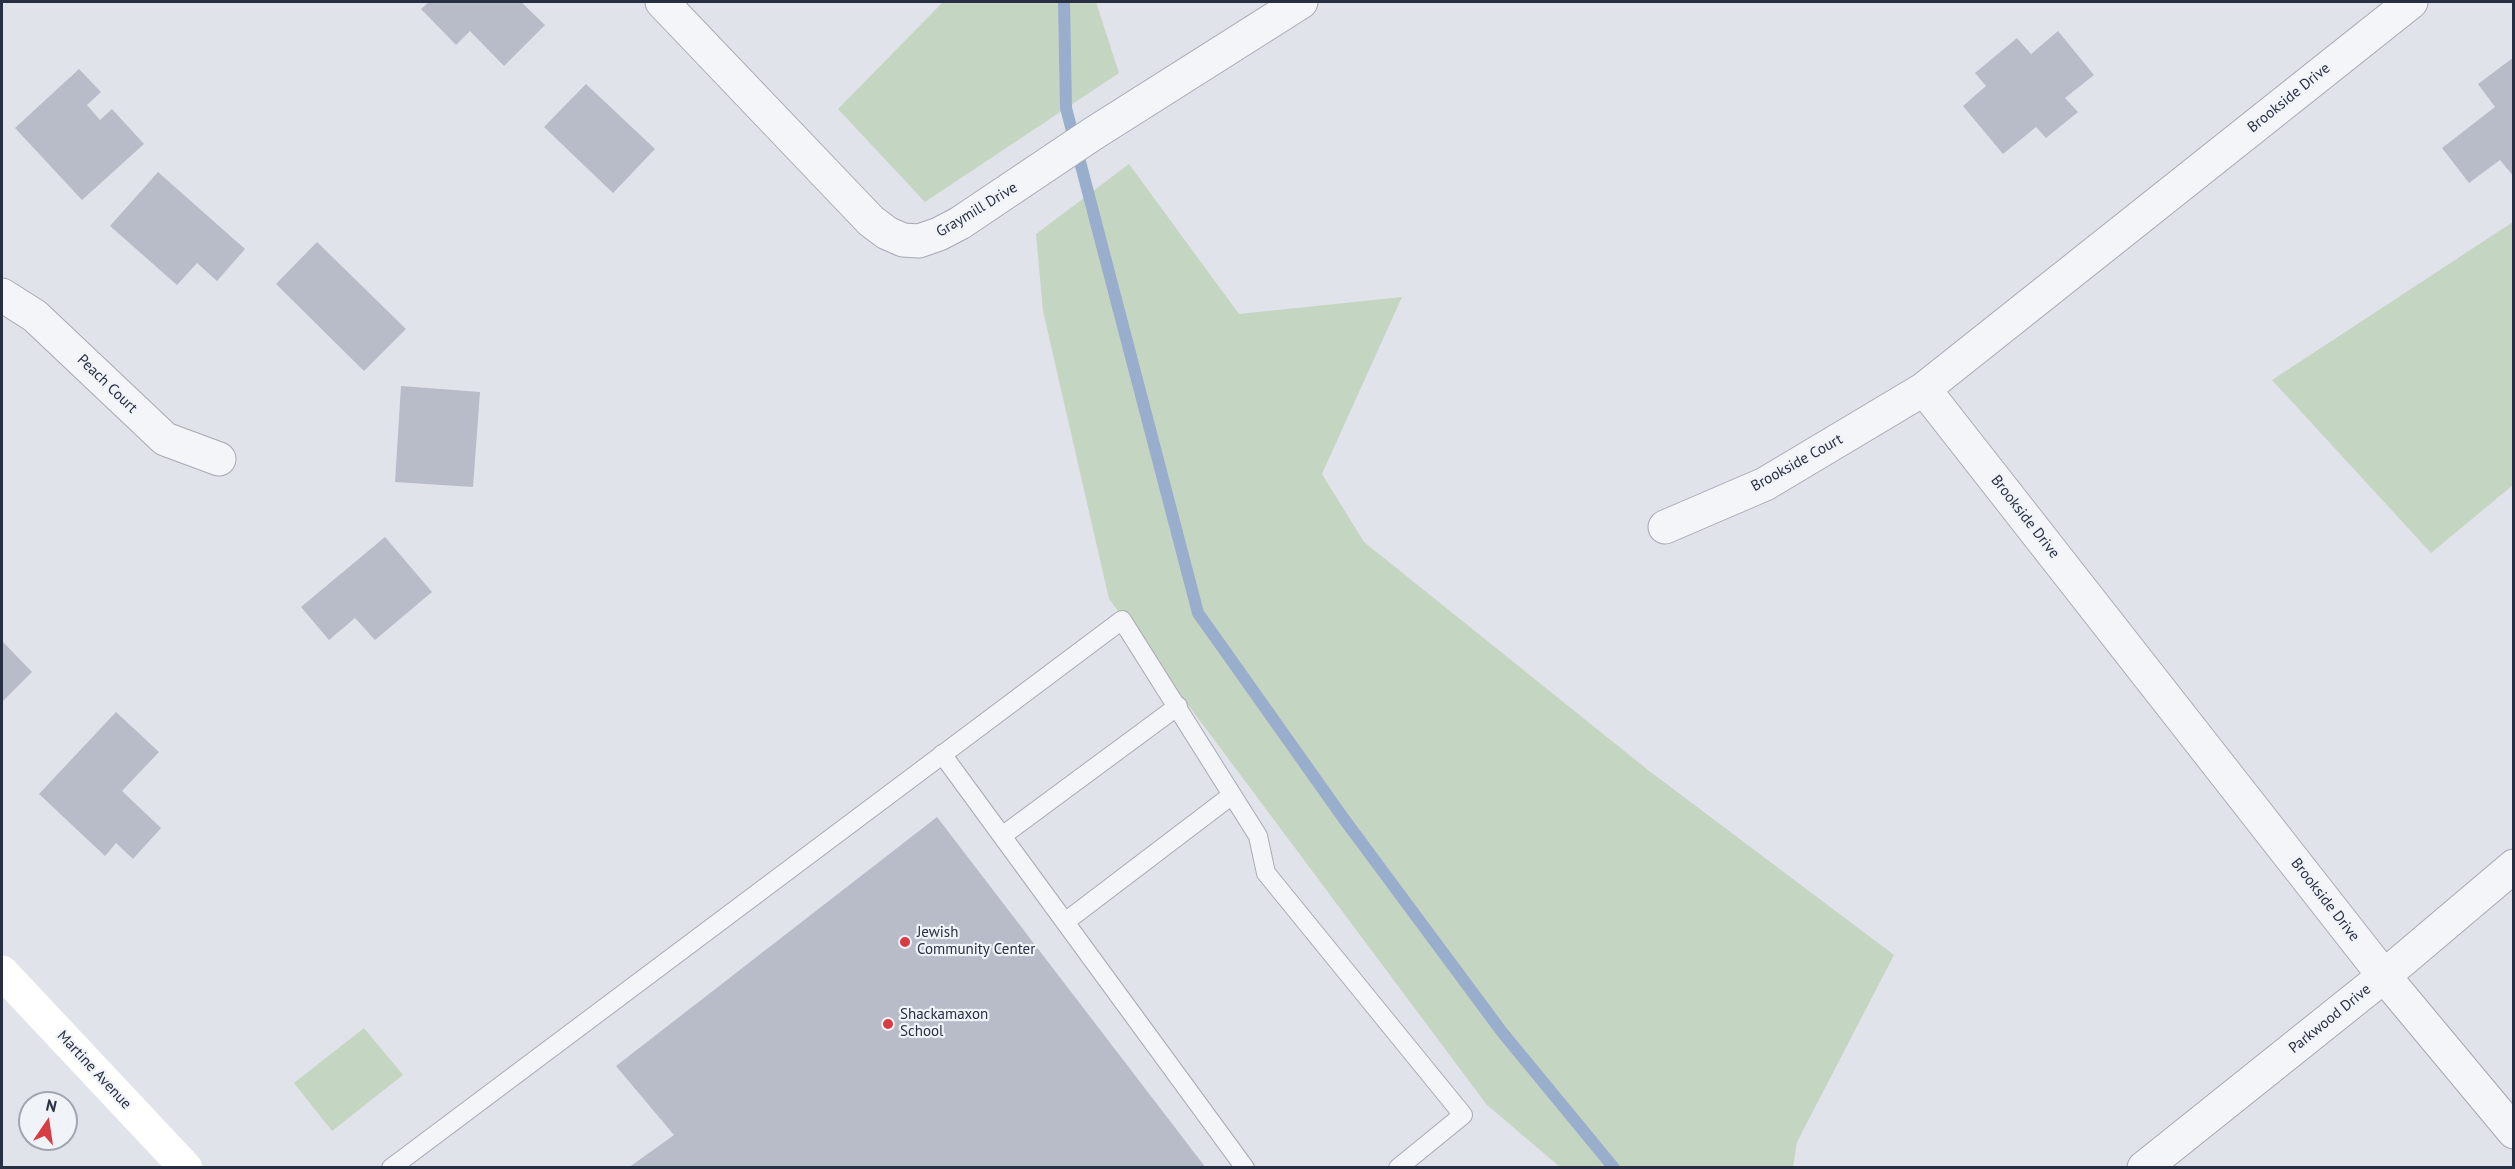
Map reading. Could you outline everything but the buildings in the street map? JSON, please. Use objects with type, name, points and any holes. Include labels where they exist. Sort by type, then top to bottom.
[{"type":"main road","name":"Martine Avenue","points":[[2,972],[186,1167]]},
{"type":"street","name":"Graymill Drive","points":[[662,2],[850,201],[887,233],[903,240],[919,241],[939,234],[1037,173],[1091,135],[1302,2]]},
{"type":"street","name":"Brookside Drive","points":[[2411,2],[1924,389],[2384,976],[2514,1132]]},
{"type":"street","name":"Peach Court","points":[[2,294],[35,316],[165,440],[219,459]]},
{"type":"street","name":"Brookside Court","points":[[1665,526],[1765,484],[1924,389]]},
{"type":"street","name":"Parkwood Drive","points":[[2144,1167],[2384,976],[2514,866]]},
{"type":"lane","points":[[391,1167],[1122,620],[1258,836],[1266,873],[1463,1115],[1398,1167]]},
{"type":"lane","points":[[1002,836],[1178,706]]},
{"type":"lane","points":[[942,754],[1245,1167]]},
{"type":"lane","points":[[1065,922],[1232,795]]},
{"type":"green space","points":[[943,2],[1096,2],[1119,73],[925,202],[838,109]]},
{"type":"green space","points":[[1129,164],[1239,314],[1402,297],[1322,474],[1364,542],[1648,770],[1894,955],[1797,1142],[1793,1167],[1560,1167],[1487,1105],[1109,599],[1043,311],[1036,234]]},
{"type":"green space","points":[[2513,222],[2513,485],[2431,553],[2272,380]]},
{"type":"green space","points":[[364,1028],[403,1075],[332,1131],[294,1083]]},
{"type":"waterway","points":[[1064,2],[1066,108],[1198,613],[1344,819],[1502,1032],[1614,1168]]},
{"type":"place","name":"Jewish Community Center","points":[[905,942]]},
{"type":"place","name":"Shackamaxon School","points":[[888,1024]]}]
